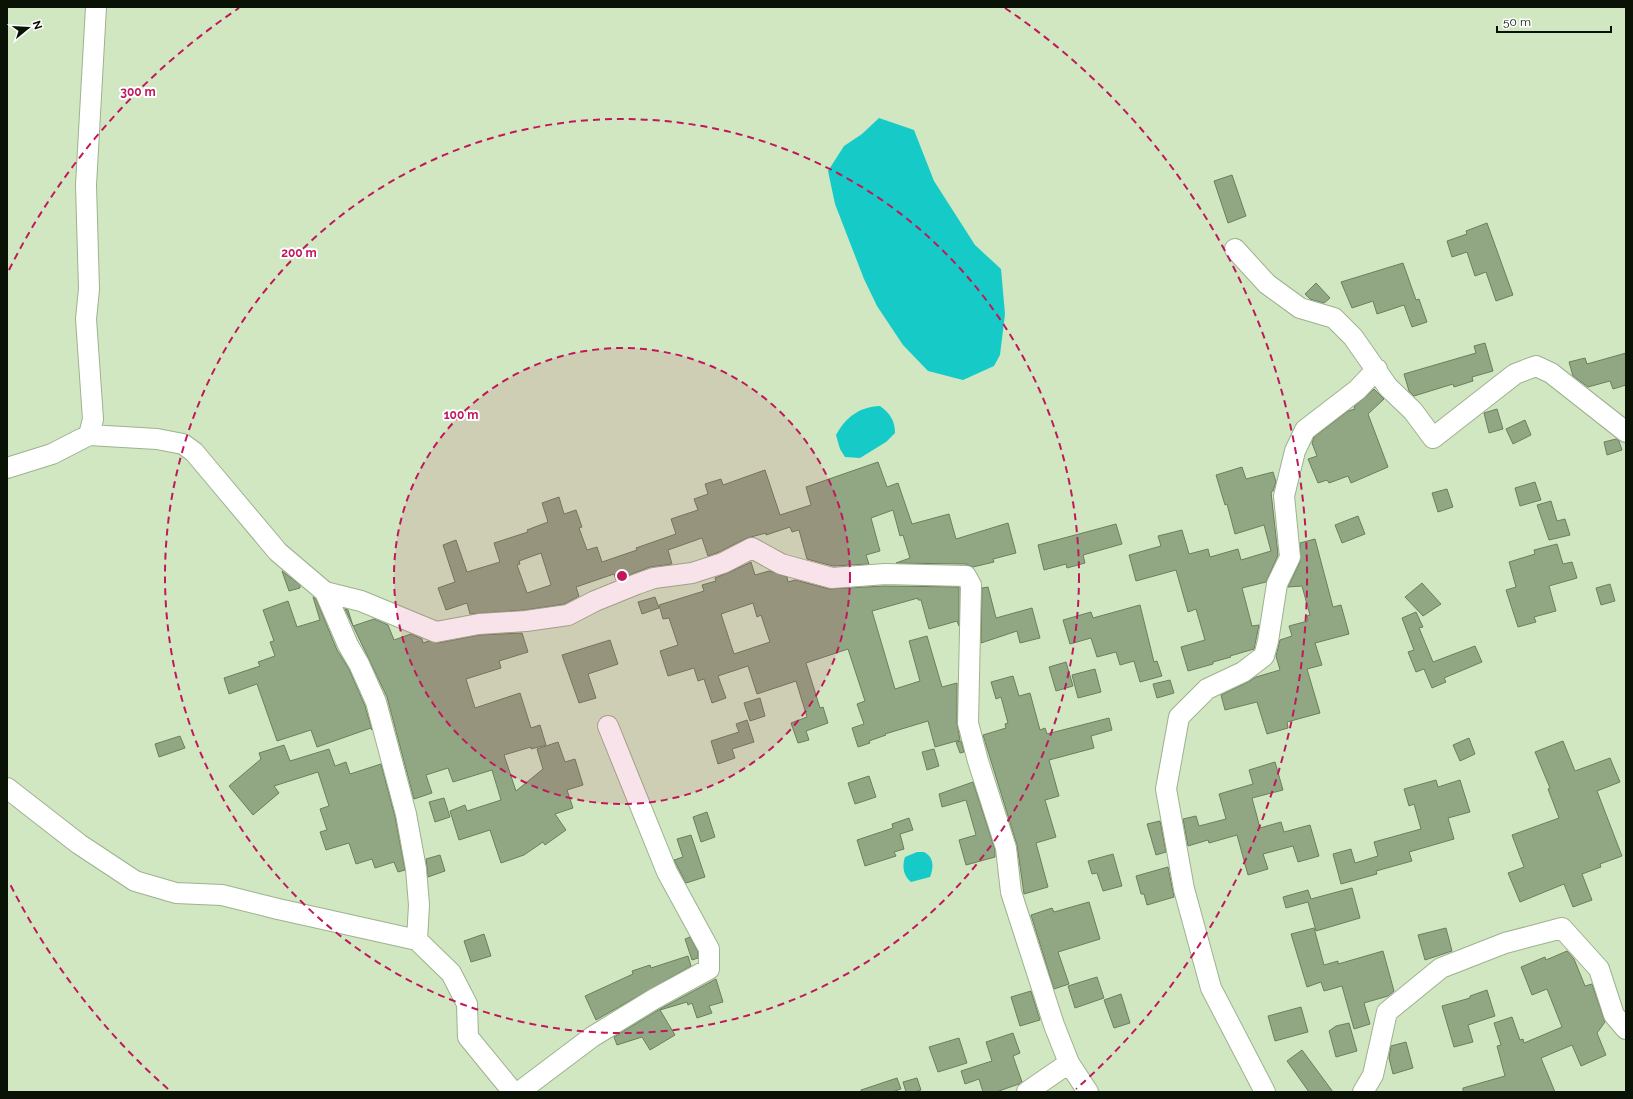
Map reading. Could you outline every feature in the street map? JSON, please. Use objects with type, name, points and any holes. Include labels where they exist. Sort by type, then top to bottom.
[{"type":"street","points":[[89,435],[93,419],[86,319],[89,289],[86,185],[96,7]]},
{"type":"street","points":[[1235,249],[1267,284],[1300,308],[1334,318],[1353,337],[1377,369],[1388,387],[1413,411],[1433,438],[1515,374],[1536,366],[1551,373],[1626,432]]},
{"type":"street","points":[[1265,1092],[1211,988],[1184,889],[1166,789],[1179,718],[1207,689],[1243,672],[1264,656],[1268,641],[1277,584],[1290,557],[1284,496],[1296,451],[1305,430],[1357,390],[1377,369]]},
{"type":"street","points":[[7,468],[52,454],[89,435],[157,439],[183,444],[194,452],[278,552],[326,592],[361,601],[436,632],[479,624],[526,621],[568,615],[595,601],[636,584],[654,578],[692,573],[723,563],[752,548],[781,564],[832,578],[885,574],[966,576],[971,585],[968,723],[978,761],[1006,848],[1011,892],[1054,1025],[1069,1063],[1088,1092]]},
{"type":"street","points":[[326,592],[348,645],[359,664],[376,702],[396,773],[406,814],[416,869],[419,905],[417,940]]},
{"type":"street","points":[[519,1092],[592,1037],[654,999],[709,970],[709,948],[667,872],[608,726]]},
{"type":"street","points":[[7,788],[79,844],[135,881],[176,893],[222,895],[278,910],[417,940],[451,973],[466,1004],[468,1037],[513,1092]]},
{"type":"street","points":[[1363,1092],[1373,1075],[1387,1012],[1441,968],[1505,943],[1562,928],[1599,969],[1614,1015],[1626,1029]]},
{"type":"street","points":[[1028,1092],[1069,1063]]},
{"type":"water","points":[[879,118],[914,130],[934,181],[975,245],[1001,269],[1005,314],[1000,355],[994,366],[963,380],[928,371],[903,345],[877,306],[864,279],[835,204],[828,171],[844,146],[862,134]]},
{"type":"water","points":[[880,406],[887,411],[891,418],[895,433],[886,442],[860,458],[845,457],[840,449],[836,435],[844,423],[859,411],[866,408]]},
{"type":"water","points":[[917,852],[924,852],[930,857],[932,870],[930,877],[911,882],[908,879],[903,867],[904,860],[905,857]]},
{"type":"building","points":[[1232,175],[1246,216],[1228,223],[1214,181]]},
{"type":"building","points":[[1487,223],[1513,295],[1496,301],[1486,272],[1475,276],[1467,252],[1452,257],[1447,241],[1467,234],[1466,231]]},
{"type":"building","points":[[1403,263],[1416,300],[1419,299],[1427,322],[1412,327],[1404,305],[1377,314],[1373,301],[1352,308],[1341,282]]},
{"type":"building","points":[[1316,283],[1330,298],[1324,303],[1310,299],[1305,294]]},
{"type":"building","points":[[1485,343],[1493,371],[1472,377],[1473,381],[1454,387],[1453,384],[1414,396],[1409,391],[1404,374],[1476,353],[1474,346]]},
{"type":"building","points":[[1626,353],[1626,385],[1613,389],[1610,381],[1588,387],[1573,376],[1569,362],[1585,358],[1587,364]]},
{"type":"building","points":[[1374,389],[1384,399],[1368,414],[1388,467],[1351,483],[1348,476],[1329,483],[1327,480],[1318,483],[1308,459],[1317,456],[1312,443],[1314,437],[1348,411],[1355,409],[1354,407]]},
{"type":"building","points":[[1497,409],[1503,429],[1489,433],[1484,413]]},
{"type":"building","points":[[1525,420],[1531,435],[1513,444],[1506,429]]},
{"type":"building","points":[[1616,439],[1619,441],[1622,450],[1607,455],[1604,442]]},
{"type":"building","points":[[878,462],[887,487],[898,483],[912,524],[949,514],[956,539],[1008,523],[1016,553],[993,559],[994,562],[973,567],[966,564],[896,563],[910,558],[903,535],[900,536],[893,510],[871,518],[880,551],[866,555],[869,564],[833,566],[807,559],[799,530],[792,532],[790,527],[766,535],[766,533],[747,538],[708,556],[702,538],[668,550],[672,564],[650,567],[616,580],[614,574],[576,587],[579,596],[564,604],[525,610],[470,614],[467,603],[446,610],[438,588],[455,582],[443,545],[456,540],[467,572],[500,562],[494,543],[528,532],[527,530],[548,522],[542,503],[559,497],[564,514],[576,510],[582,527],[579,528],[587,550],[597,547],[602,562],[676,534],[671,519],[698,510],[694,499],[708,494],[705,484],[721,479],[723,485],[765,470],[780,515],[811,505],[806,487]],"holes":[[[541,553],[551,585],[527,593],[517,565],[520,564],[519,561]]]},
{"type":"building","points":[[1242,467],[1246,479],[1273,472],[1276,482],[1273,491],[1271,492],[1278,555],[1266,582],[1242,588],[1252,626],[1259,625],[1254,649],[1213,662],[1213,664],[1188,671],[1181,647],[1205,640],[1196,609],[1188,612],[1176,570],[1136,581],[1129,555],[1161,546],[1158,536],[1182,530],[1189,554],[1208,549],[1210,557],[1238,549],[1241,560],[1271,551],[1264,525],[1235,534],[1227,504],[1225,505],[1216,475]]},
{"type":"building","points":[[1535,482],[1541,500],[1520,506],[1515,488]]},
{"type":"building","points":[[1447,489],[1453,507],[1438,512],[1432,493]]},
{"type":"building","points":[[1551,501],[1557,521],[1565,519],[1570,535],[1549,540],[1537,505]]},
{"type":"building","points":[[1358,516],[1365,534],[1342,543],[1335,525]]},
{"type":"building","points":[[1116,524],[1122,544],[1083,555],[1085,563],[1067,568],[1066,564],[1044,570],[1038,545]]},
{"type":"building","points":[[1315,539],[1333,607],[1341,605],[1349,634],[1315,643],[1322,665],[1307,669],[1320,713],[1287,722],[1288,728],[1267,734],[1257,702],[1225,710],[1221,695],[1256,677],[1280,670],[1276,656],[1280,640],[1292,636],[1289,626],[1308,621],[1307,616],[1310,615],[1302,586],[1288,587],[1300,562],[1300,543]]},
{"type":"building","points":[[1557,544],[1563,564],[1572,562],[1577,578],[1549,586],[1556,611],[1534,617],[1536,622],[1518,627],[1506,590],[1516,587],[1509,562],[1535,554],[1534,550]]},
{"type":"building","points":[[751,562],[755,575],[769,571],[787,577],[788,582],[795,580],[829,589],[885,586],[959,587],[959,626],[957,621],[929,629],[921,600],[918,600],[918,598],[872,611],[895,689],[920,681],[909,641],[927,636],[942,687],[957,683],[957,723],[960,740],[935,747],[928,721],[885,734],[886,735],[869,741],[870,743],[858,747],[852,728],[864,724],[857,704],[865,701],[848,649],[806,663],[820,708],[823,707],[828,723],[806,731],[809,740],[798,743],[791,723],[807,717],[796,681],[757,694],[748,666],[718,676],[726,698],[712,703],[704,679],[698,681],[694,668],[668,676],[660,651],[678,645],[669,618],[663,619],[659,605],[704,591],[702,585],[716,581],[715,578]],"holes":[[[753,603],[757,617],[761,615],[770,642],[734,654],[721,614]]]},
{"type":"building","points":[[282,571],[300,585],[300,588],[289,591]]},
{"type":"building","points":[[1422,583],[1441,604],[1423,616],[1405,597]]},
{"type":"building","points":[[1610,584],[1615,601],[1601,605],[1596,588]]},
{"type":"building","points":[[988,587],[996,618],[1032,608],[1040,638],[1020,643],[1017,631],[981,643],[982,588]]},
{"type":"building","points":[[313,597],[316,599],[337,650],[349,669],[365,706],[372,730],[371,728],[317,747],[311,730],[277,741],[257,684],[229,694],[224,678],[260,666],[258,662],[275,656],[270,642],[274,641],[263,610],[288,601],[297,627],[320,620]]},
{"type":"building","points":[[655,597],[659,608],[642,614],[638,602]]},
{"type":"building","points":[[1140,605],[1154,662],[1157,661],[1162,676],[1140,682],[1134,661],[1120,665],[1116,652],[1097,657],[1091,638],[1070,644],[1063,620],[1091,612],[1093,618]]},
{"type":"building","points":[[345,609],[348,610],[353,625]]},
{"type":"building","points":[[1416,612],[1423,627],[1419,628],[1433,662],[1475,646],[1482,662],[1444,678],[1446,682],[1432,688],[1424,669],[1416,672],[1408,652],[1414,650],[1402,618]]},
{"type":"building","points":[[374,619],[388,625],[394,640],[411,634],[422,639],[423,643],[429,641],[438,643],[480,635],[522,633],[528,652],[499,661],[501,668],[466,679],[475,708],[520,693],[531,728],[540,725],[546,745],[531,749],[531,747],[504,755],[516,791],[543,769],[537,749],[558,742],[565,762],[575,759],[583,785],[567,790],[573,808],[555,814],[566,830],[545,845],[543,842],[524,855],[501,863],[490,830],[459,840],[450,811],[465,805],[467,811],[501,800],[492,770],[453,782],[448,768],[426,775],[432,793],[414,799],[387,697],[353,626]]},
{"type":"building","points":[[610,640],[618,664],[588,674],[596,698],[579,703],[562,655]]},
{"type":"building","points":[[1066,662],[1073,686],[1056,691],[1049,667]]},
{"type":"building","points":[[1095,669],[1101,692],[1078,698],[1072,675]]},
{"type":"building","points":[[1013,676],[1019,696],[1030,693],[1040,730],[1045,728],[1047,734],[1109,718],[1112,730],[1091,736],[1094,748],[1049,760],[1059,796],[1045,800],[1056,837],[1036,843],[1048,887],[1024,894],[1017,845],[983,735],[1006,728],[1005,724],[1008,723],[1001,697],[996,699],[991,682]]},
{"type":"building","points":[[1170,680],[1174,693],[1157,698],[1153,684]]},
{"type":"building","points":[[760,698],[765,716],[750,721],[744,703]]},
{"type":"building","points":[[747,720],[754,742],[732,749],[735,758],[718,764],[711,741],[739,732],[736,724]]},
{"type":"building","points":[[180,736],[185,748],[159,757],[155,744]]},
{"type":"building","points":[[1469,738],[1475,754],[1460,761],[1453,745]]},
{"type":"building","points":[[961,741],[964,752],[960,753],[956,742]]},
{"type":"building","points":[[1563,741],[1575,771],[1610,758],[1620,782],[1597,791],[1622,856],[1600,864],[1601,867],[1582,874],[1592,900],[1573,907],[1564,884],[1520,902],[1508,873],[1524,867],[1512,835],[1559,818],[1548,789],[1550,788],[1535,752]]},
{"type":"building","points":[[284,745],[290,761],[329,749],[335,766],[346,762],[350,774],[381,764],[395,817],[405,870],[398,872],[394,862],[375,868],[372,859],[356,864],[349,843],[326,850],[320,832],[327,830],[320,809],[329,806],[318,772],[274,786],[279,793],[253,815],[229,786],[261,759],[259,753]]},
{"type":"building","points":[[934,749],[939,766],[927,770],[922,752]]},
{"type":"building","points":[[1275,762],[1283,790],[1252,798],[1260,828],[1281,822],[1284,832],[1310,825],[1319,856],[1298,862],[1293,846],[1263,854],[1268,869],[1248,875],[1237,835],[1209,843],[1208,840],[1188,846],[1183,819],[1196,816],[1199,826],[1226,819],[1219,794],[1253,784],[1249,770]]},
{"type":"building","points":[[869,776],[876,797],[855,804],[848,783]]},
{"type":"building","points":[[1436,780],[1438,787],[1460,780],[1470,812],[1448,818],[1454,839],[1409,852],[1412,861],[1376,871],[1377,874],[1341,884],[1333,854],[1351,849],[1355,863],[1378,856],[1374,842],[1421,829],[1414,804],[1409,806],[1404,789]]},
{"type":"building","points":[[973,782],[995,850],[995,857],[966,865],[959,840],[976,835],[966,800],[942,807],[939,794]]},
{"type":"building","points":[[444,798],[450,817],[435,822],[429,802]]},
{"type":"building","points":[[707,812],[715,837],[701,842],[693,817]]},
{"type":"building","points":[[909,818],[913,830],[900,834],[904,849],[894,852],[896,856],[865,866],[857,840],[893,828],[892,824]]},
{"type":"building","points":[[1160,821],[1166,852],[1156,855],[1147,824]]},
{"type":"building","points":[[691,835],[705,877],[686,883],[674,860],[683,857],[677,839]]},
{"type":"building","points":[[1113,854],[1122,886],[1103,891],[1097,873],[1092,874],[1088,861]]},
{"type":"building","points":[[440,855],[445,871],[428,877],[426,859]]},
{"type":"building","points":[[1168,867],[1174,897],[1147,905],[1144,894],[1141,894],[1136,876]]},
{"type":"building","points":[[1352,888],[1360,918],[1316,931],[1308,902],[1286,908],[1283,897],[1308,890],[1311,899]]},
{"type":"building","points":[[1089,902],[1100,939],[1058,952],[1069,984],[1054,989],[1031,915],[1052,908],[1054,912]]},
{"type":"building","points":[[1314,928],[1324,965],[1338,961],[1338,964],[1383,951],[1394,991],[1388,996],[1364,1003],[1370,1024],[1354,1029],[1342,986],[1324,991],[1321,982],[1307,987],[1291,934]]},
{"type":"building","points":[[1446,928],[1452,951],[1425,960],[1418,935]]},
{"type":"building","points":[[484,934],[491,956],[471,962],[464,941]]},
{"type":"building","points":[[690,937],[698,952],[698,958],[692,960],[685,939]]},
{"type":"building","points":[[1567,951],[1574,959],[1585,986],[1592,984],[1605,1022],[1597,1033],[1606,1055],[1581,1066],[1572,1045],[1541,1058],[1555,1092],[1463,1092],[1463,1088],[1505,1076],[1497,1046],[1501,1045],[1494,1023],[1512,1017],[1520,1040],[1523,1039],[1524,1043],[1562,1027],[1547,989],[1532,995],[1521,967],[1545,957],[1546,960]]},
{"type":"building","points":[[688,956],[691,966],[596,1020],[585,996],[633,974],[632,971],[650,965],[651,968]]},
{"type":"building","points":[[1097,977],[1104,998],[1075,1008],[1068,986]]},
{"type":"building","points":[[716,979],[723,1002],[709,1006],[712,1013],[697,1018],[692,1003],[688,1005],[687,1002],[660,1010],[675,1035],[650,1050],[642,1037],[617,1045],[614,1037],[660,1009]]},
{"type":"building","points":[[1487,990],[1495,1016],[1468,1025],[1473,1042],[1454,1047],[1442,1006],[1470,998],[1470,996]]},
{"type":"building","points":[[1031,991],[1040,1020],[1020,1026],[1011,997]]},
{"type":"building","points":[[1121,994],[1130,1023],[1114,1028],[1104,1000]]},
{"type":"building","points":[[1301,1007],[1308,1032],[1275,1041],[1268,1016]]},
{"type":"building","points":[[1349,1023],[1357,1051],[1336,1057],[1329,1031],[1336,1026]]},
{"type":"building","points":[[1013,1033],[1020,1053],[1013,1056],[1022,1082],[996,1092],[983,1092],[979,1079],[965,1084],[961,1071],[992,1061],[986,1042]]},
{"type":"building","points":[[959,1038],[967,1063],[938,1072],[929,1047]]},
{"type":"building","points":[[1406,1042],[1413,1068],[1393,1074],[1389,1058],[1391,1046]]},
{"type":"building","points":[[1302,1050],[1333,1092],[1309,1092],[1287,1061]]},
{"type":"building","points":[[897,1078],[901,1089],[892,1092],[861,1092],[861,1090]]},
{"type":"building","points":[[917,1078],[921,1090],[906,1092],[903,1082]]}]
